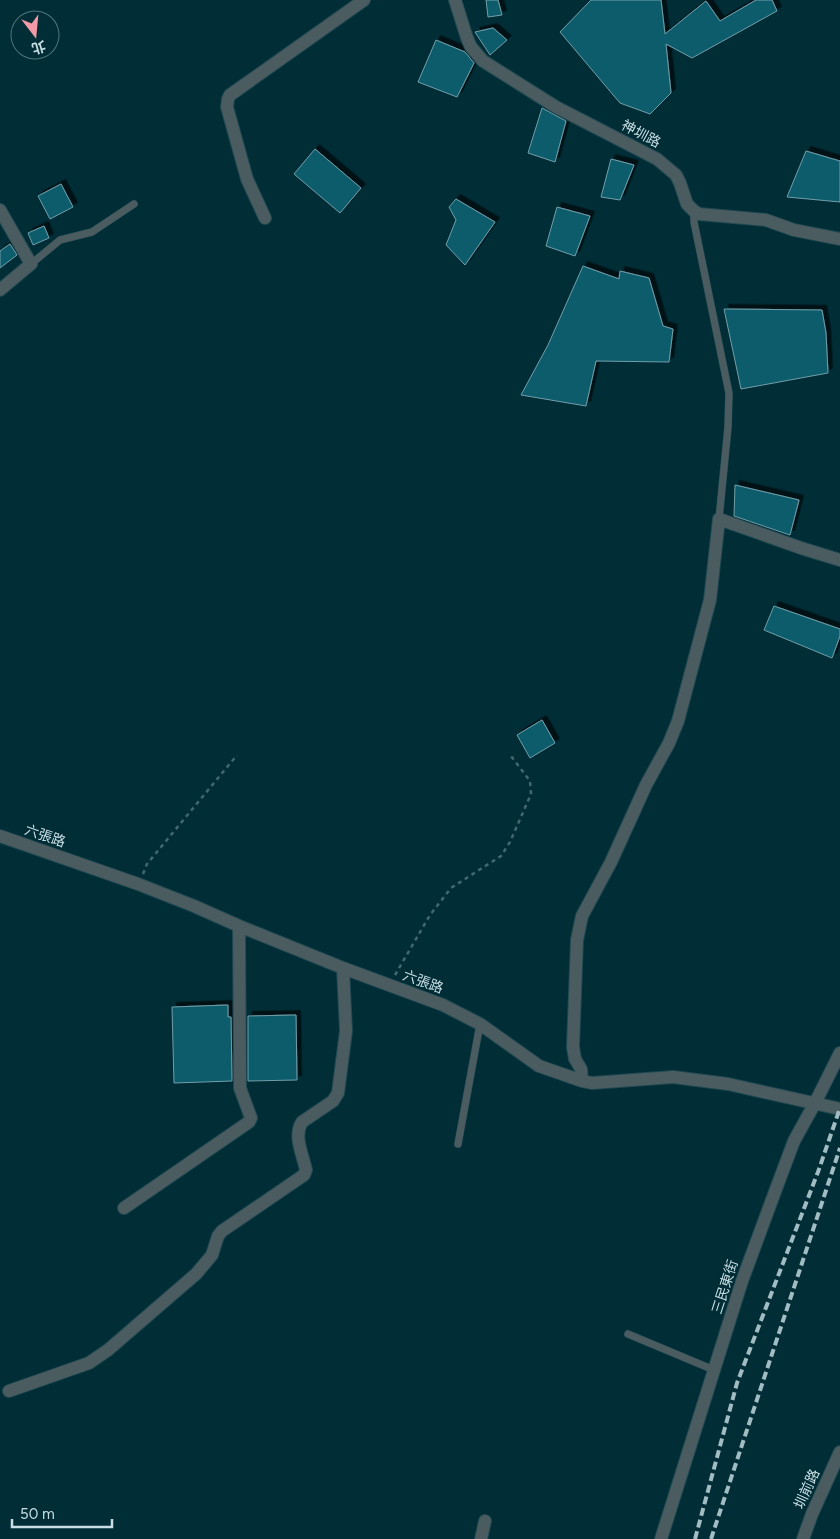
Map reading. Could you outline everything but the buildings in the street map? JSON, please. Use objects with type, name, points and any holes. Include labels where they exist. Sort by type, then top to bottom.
[{"type":"street","points":[[265,218],[247,179],[227,107],[228,99],[230,95],[280,58],[364,0]]},
{"type":"street","name":"神圳路","points":[[455,0],[471,47],[483,61],[556,107],[657,159],[676,175],[687,204],[694,211]]},
{"type":"street","points":[[0,210],[31,264],[0,290]]},
{"type":"street","points":[[694,211],[699,214],[766,220],[785,225],[794,230],[840,238]]},
{"type":"street","points":[[582,1081],[573,1048],[579,928],[582,916],[611,862],[646,785],[676,726],[710,600],[719,519],[840,560]]},
{"type":"street","name":"六張路","points":[[0,836],[138,884],[343,968],[443,1005],[480,1024],[540,1066],[582,1081],[592,1083],[673,1078],[728,1084],[840,1109]]},
{"type":"street","points":[[124,1208],[249,1122],[251,1118],[240,1088],[238,926]]},
{"type":"street","points":[[9,1391],[88,1363],[108,1350],[196,1274],[212,1255],[218,1236],[222,1231],[304,1175],[306,1170],[298,1134],[300,1125],[332,1101],[338,1093],[346,1031],[343,968]]},
{"type":"street","name":"三民東街","points":[[661,1539],[742,1281],[794,1141],[840,1053]]},
{"type":"street","name":"圳前路","points":[[803,1539],[812,1514],[840,1452]]},
{"type":"street","points":[[482,1539],[485,1521]]},
{"type":"lane","points":[[31,264],[60,240],[92,232],[134,204]]},
{"type":"lane","points":[[694,211],[694,222],[728,393],[729,421],[719,519]]},
{"type":"lane","points":[[458,1144],[480,1024]]},
{"type":"lane","points":[[628,1334],[714,1370]]},
{"type":"path","points":[[138,884],[146,864],[236,755]]},
{"type":"path","points":[[390,986],[430,915],[451,888],[501,856],[510,842],[531,794],[530,781],[511,756]]},
{"type":"railway","points":[[695,1539],[737,1383],[818,1172],[840,1108]]},
{"type":"railway","points":[[711,1539],[840,1148]]}]
